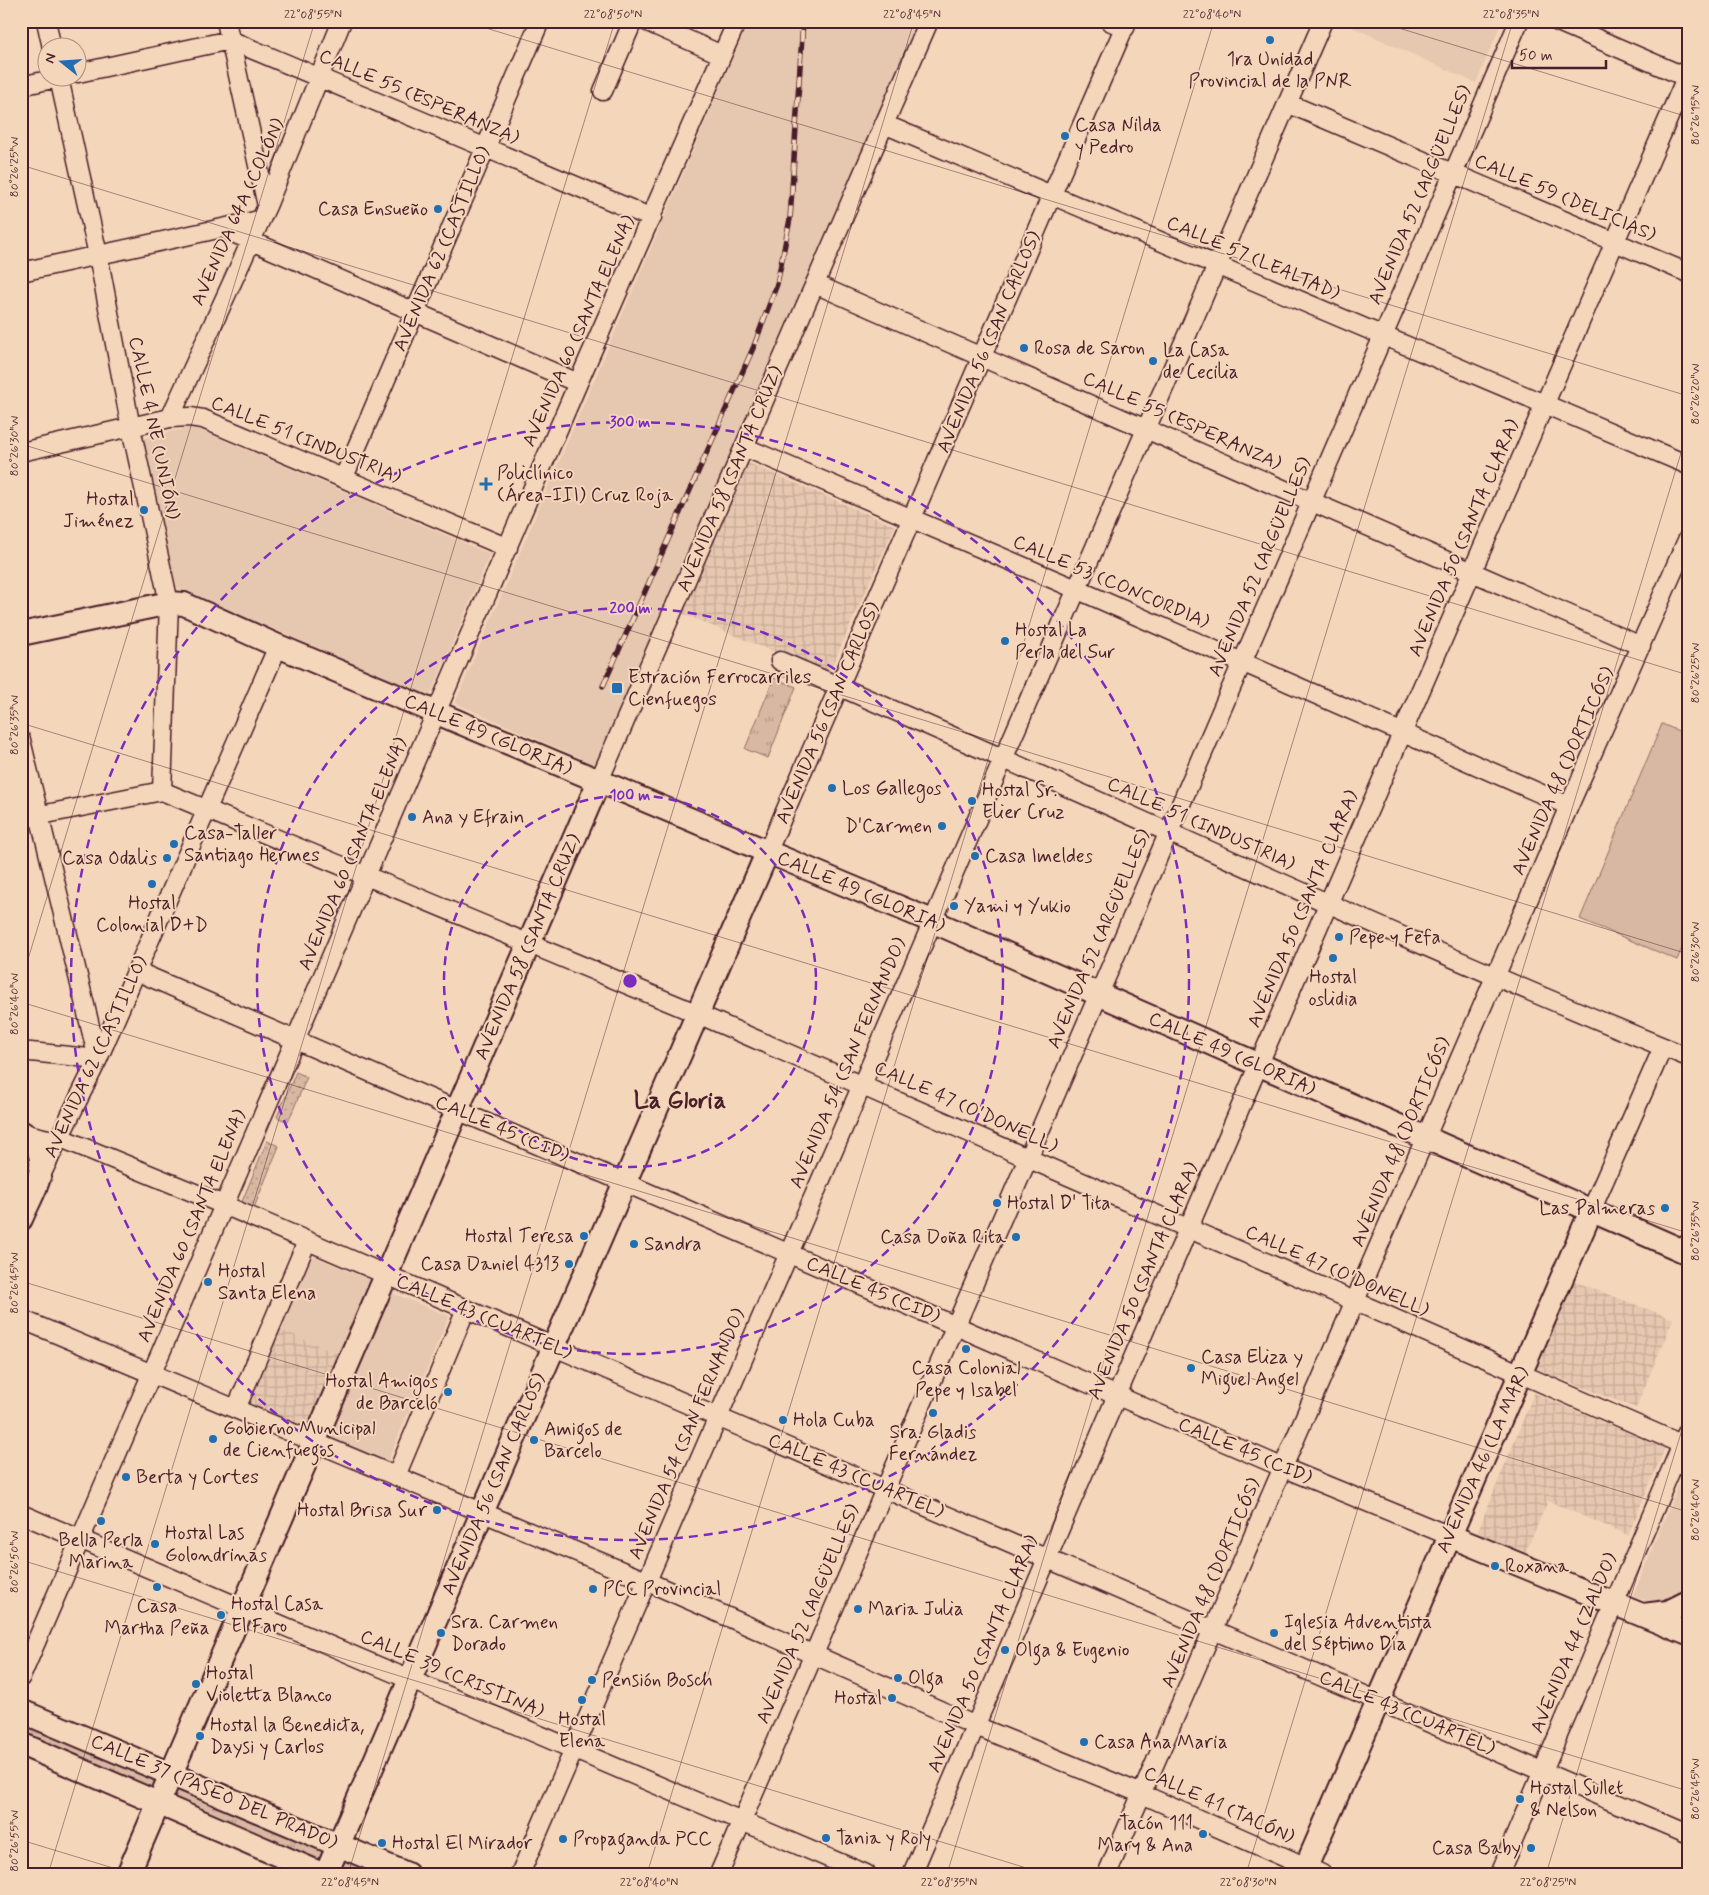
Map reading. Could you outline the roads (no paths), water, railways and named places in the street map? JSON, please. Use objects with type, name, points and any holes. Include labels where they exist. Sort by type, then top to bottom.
[{"type":"main road","name":"CALLE 49 (GLORIA)","points":[[21,634],[168,603],[184,604],[278,646],[932,921],[1258,1066],[1688,1253]]},
{"type":"main road","name":"AVENIDA 58 (SANTA CRUZ)","points":[[128,1874],[599,782]]},
{"type":"main road","name":"AVENIDA 56 (SAN CARLOS)","points":[[326,1874],[767,853]]},
{"type":"main road","points":[[22,1132],[37,1145],[43,1163],[39,1180]]},
{"type":"main road","name":"AVENIDA 62 (CASTILLO)","points":[[21,1220],[39,1180]]},
{"type":"main road","name":"AVENIDA 46 (LA MAR)","points":[[1310,1871],[1378,1700],[1591,1211]]},
{"type":"main road","name":"CALLE 45 (CID)","points":[[1450,1536],[1688,1634]]},
{"type":"main road","points":[[1643,1615],[1668,1612],[1688,1602]]},
{"type":"main road","name":"CALLE 37 (PASEO DEL PRADO)","points":[[21,1711],[407,1874]]},
{"type":"main road","name":"CALLE 37 (PASEO DEL PRADO)","points":[[21,1744],[322,1874]]},
{"type":"street","points":[[46,21],[50,38]]},
{"type":"street","points":[[21,272],[224,229],[263,213],[226,21]]},
{"type":"street","name":"AVENIDA 64A (COLÓN)","points":[[170,418],[263,213],[342,21]]},
{"type":"street","name":"AVENIDA 62 (CASTILLO)","points":[[344,477],[540,21]]},
{"type":"street","points":[[603,91],[633,21]]},
{"type":"street","points":[[645,21],[722,55]]},
{"type":"street","name":"AVENIDA 60 (SANTA ELENA)","points":[[21,1677],[578,383],[737,21]]},
{"type":"street","name":"AVENIDA 58 (SANTA CRUZ)","points":[[599,782],[929,21]]},
{"type":"street","name":"AVENIDA 54 (SAN FERNANDO)","points":[[520,1874],[1323,21]]},
{"type":"street","name":"AVENIDA 52 (ARGÜELLES)","points":[[719,1874],[1518,21]]},
{"type":"street","points":[[1556,21],[1687,76]]},
{"type":"street","name":"AVENIDA 56 (SAN CARLOS)","points":[[767,853],[1052,196],[1120,23]]},
{"type":"street","points":[[88,71],[230,40]]},
{"type":"street","name":"CALLE 55 (ESPERANZA)","points":[[230,40],[652,218]]},
{"type":"street","name":"AVENIDA 50 (SANTA CLARA)","points":[[912,1874],[1258,1066],[1687,76]]},
{"type":"street","points":[[21,86],[38,82]]},
{"type":"street","name":"CALLE 4 NE (UNIÓN)","points":[[60,88],[98,255],[131,428],[168,603],[162,791]]},
{"type":"street","name":"CALLE 59 (DELICIAS)","points":[[1287,103],[1688,273]]},
{"type":"street","name":"CALLE 57 (LEALTAD)","points":[[884,124],[1382,337],[1545,403],[1688,465]]},
{"type":"street","points":[[224,229],[578,383]]},
{"type":"street","name":"CALLE 55 (ESPERANZA)","points":[[815,284],[1641,646]]},
{"type":"street","name":"CALLE 51 (INDUSTRIA)","points":[[21,452],[170,418],[190,417],[203,419],[344,477],[508,548]]},
{"type":"street","name":"CALLE 53 (CONCORDIA)","points":[[744,447],[1076,589],[1569,806]]},
{"type":"street","name":"AVENIDA 48 (DORTICÓS)","points":[[1107,1874],[1569,806],[1688,538]]},
{"type":"street","name":"AVENIDA 62 (CASTILLO)","points":[[39,1180],[98,1059],[278,646]]},
{"type":"street","name":"CALLE 51 (INDUSTRIA)","points":[[780,661],[1003,757],[1328,904],[1688,1057]]},
{"type":"street","points":[[21,740],[29,817],[98,1059],[21,1052]]},
{"type":"street","points":[[29,817],[162,791]]},
{"type":"street","name":"CALLE 47 (O'DONELL)","points":[[162,791],[367,875],[861,1084],[1520,1376],[1686,1440]]},
{"type":"street","name":"CALLE 45 (CID)","points":[[136,971],[1284,1468],[1450,1536]]},
{"type":"street","name":"AVENIDA 46 (LA MAR)","points":[[1591,1211],[1663,1047]]},
{"type":"street","name":"CALLE 43 (CUARTEL)","points":[[22,1132],[48,1139],[61,1138],[224,1205],[1688,1834]]},
{"type":"street","points":[[236,1409],[307,1241]]},
{"type":"street","points":[[396,1476],[466,1309]]},
{"type":"street","name":"CALLE 41 (TACÓN)","points":[[21,1319],[646,1581],[976,1726],[1142,1794],[1310,1871]]},
{"type":"street","name":"AVENIDA 44 (ZALDO)","points":[[1499,1874],[1613,1603],[1686,1440]]},
{"type":"street","name":"CALLE 39 (CRISTINA)","points":[[21,1514],[866,1874]]},
{"type":"railway","points":[[603,686],[754,346],[777,284],[790,219],[803,21]]},
{"type":"place","name":"1ra Unidad Provincial de la PNR","points":[[1270,40]]},
{"type":"place","name":"Casa Nilda y Pedro","points":[[1065,136]]},
{"type":"place","name":"Casa Ensueño","points":[[438,209]]},
{"type":"place","name":"Rosa de Saron","points":[[1024,348]]},
{"type":"place","name":"La Casa de Cecilia","points":[[1153,361]]},
{"type":"place","name":"Policlínico (Área-III) Cruz Roja","points":[[486,484]]},
{"type":"place","name":"Hostal Jiménez","points":[[144,510]]},
{"type":"place","name":"Hostal La Perla del Sur","points":[[1005,641]]},
{"type":"place","name":"Estración Ferrocarriles Cienfuegos","points":[[617,688]]},
{"type":"place","name":"Los Gallegos","points":[[832,788]]},
{"type":"place","name":"Hostal Sr. Elier Cruz","points":[[972,801]]},
{"type":"place","name":"Ana y Efrain","points":[[412,817]]},
{"type":"place","name":"D'Carmen","points":[[942,826]]},
{"type":"place","name":"Casa-Taller Santiago Hermes","points":[[174,844]]},
{"type":"place","name":"Casa Imeldes","points":[[975,856]]},
{"type":"place","name":"Casa Odalis","points":[[167,858]]},
{"type":"place","name":"Hostal Colonial D+D","points":[[152,884]]},
{"type":"place","name":"Yami y Yukio","points":[[954,906]]},
{"type":"place","name":"Pepe y Fefa","points":[[1339,937]]},
{"type":"place","name":"Hostal oslidia","points":[[1333,958]]},
{"type":"place","name":"Hostal D' Tita","points":[[997,1203]]},
{"type":"place","name":"Las Palmeras","points":[[1665,1208]]},
{"type":"place","name":"Hostal Teresa","points":[[584,1236]]},
{"type":"place","name":"Casa Doña Rita","points":[[1016,1237]]},
{"type":"place","name":"Sandra","points":[[634,1244]]},
{"type":"place","name":"Casa Daniel 4313","points":[[569,1264]]},
{"type":"place","name":"Hostal Santa Elena","points":[[208,1282]]},
{"type":"place","name":"Casa Colonial Pepe y Isabel","points":[[966,1349]]},
{"type":"place","name":"Casa Eliza y Miguel Angel","points":[[1191,1368]]},
{"type":"place","name":"Hostal Amigos de Barceló","points":[[448,1392]]},
{"type":"place","name":"Sra. Gladis Fernández","points":[[933,1413]]},
{"type":"place","name":"Hola Cuba","points":[[783,1420]]},
{"type":"place","name":"Gobierno Municipal de Cienfuegos","points":[[213,1439]]},
{"type":"place","name":"Amigos de Barcelo","points":[[534,1440]]},
{"type":"place","name":"Berta y Cortes","points":[[126,1477]]},
{"type":"place","name":"Hostal Brisa Sur","points":[[437,1510]]},
{"type":"place","name":"Bella Perla Marina","points":[[101,1521]]},
{"type":"place","name":"Hostal Las Golondrinas","points":[[155,1544]]},
{"type":"place","name":"Roxana","points":[[1495,1566]]},
{"type":"place","name":"Casa Martha Peña","points":[[157,1587]]},
{"type":"place","name":"PCC Provincial","points":[[593,1589]]},
{"type":"place","name":"Maria Julia","points":[[858,1609]]},
{"type":"place","name":"Hostal Casa El Faro","points":[[221,1615]]},
{"type":"place","name":"Sra. Carmen Dorado","points":[[441,1633]]},
{"type":"place","name":"Iglesia Adventista del Séptimo Día","points":[[1274,1633]]},
{"type":"place","name":"Olga & Eugenio","points":[[1005,1650]]},
{"type":"place","name":"Olga","points":[[898,1678]]},
{"type":"place","name":"Pensión Bosch","points":[[592,1680]]},
{"type":"place","name":"Hostal Violetta Blanco","points":[[196,1684]]},
{"type":"place","name":"Hostal","points":[[892,1698]]},
{"type":"place","name":"Hostal Elena","points":[[582,1700]]},
{"type":"place","name":"Hostal la Benedicta, Daysi y Carlos","points":[[200,1736]]},
{"type":"place","name":"Casa Ana Maria","points":[[1084,1742]]},
{"type":"place","name":"Hostal Sullet & Nelson","points":[[1520,1799]]},
{"type":"place","name":"Tacón 111 Mary & Ana","points":[[1203,1834]]},
{"type":"place","name":"Tania y Roly","points":[[826,1838]]},
{"type":"place","name":"Propaganda PCC","points":[[563,1839]]},
{"type":"place","name":"Hostal El Mirador","points":[[382,1843]]},
{"type":"place","name":"Casa Baby","points":[[1531,1848]]},
{"type":"district","name":"La Gloria","points":[[680,1101]]}]
